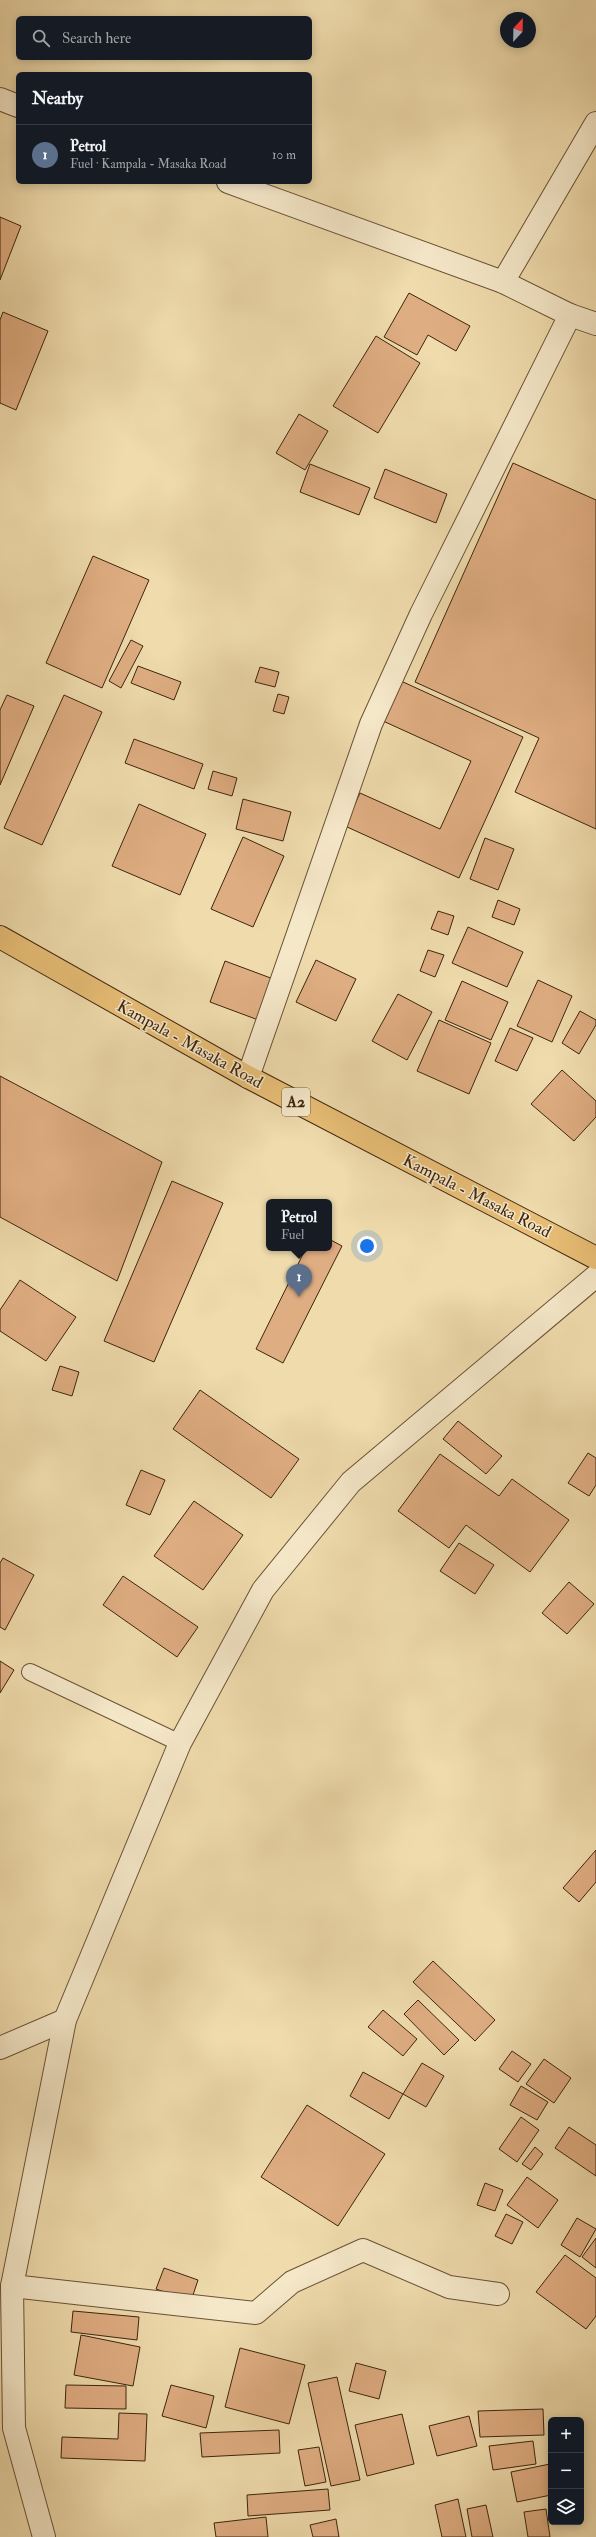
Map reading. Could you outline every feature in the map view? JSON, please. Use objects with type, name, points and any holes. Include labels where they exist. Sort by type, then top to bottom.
[{"type":"main road","name":"Kampala - Masaka Road","points":[[0,937],[248,1077],[596,1258]]},
{"type":"street","points":[[0,99],[16,105]]},
{"type":"street","points":[[503,282],[596,123]]},
{"type":"street","points":[[234,184],[503,282],[570,315],[596,324]]},
{"type":"street","points":[[248,1077],[371,724],[421,614],[570,315]]},
{"type":"street","points":[[44,2537],[14,2428],[12,2286],[65,2020],[180,1743],[263,1590],[351,1482],[596,1276]]},
{"type":"street","points":[[0,2048],[65,2020]]},
{"type":"street","points":[[12,2286],[256,2313],[292,2282],[363,2250],[449,2287],[498,2294]]},
{"type":"lane","points":[[30,1672],[180,1743]]},
{"type":"building","points":[[0,217],[21,226],[0,280]]},
{"type":"building","points":[[409,293],[470,326],[456,351],[428,335],[417,355],[384,337]]},
{"type":"building","points":[[3,312],[48,331],[16,410],[0,403],[0,320]]},
{"type":"building","points":[[376,336],[420,363],[378,433],[333,406]]},
{"type":"building","points":[[299,414],[328,431],[305,470],[276,453]]},
{"type":"building","points":[[513,463],[596,500],[596,829],[515,792],[539,738],[415,682]]},
{"type":"building","points":[[310,464],[370,488],[359,515],[300,492]]},
{"type":"building","points":[[385,469],[447,494],[436,523],[374,498]]},
{"type":"building","points":[[93,556],[149,580],[102,688],[46,663]]},
{"type":"building","points":[[131,640],[143,646],[121,688],[109,681]]},
{"type":"building","points":[[138,666],[181,682],[174,700],[131,683]]},
{"type":"building","points":[[260,667],[279,672],[275,687],[255,682]]},
{"type":"building","points":[[401,681],[523,737],[459,878],[345,826],[360,793],[440,829],[471,761],[383,721]]},
{"type":"building","points":[[278,694],[289,697],[284,714],[273,711]]},
{"type":"building","points":[[7,695],[34,706],[0,785],[0,710]]},
{"type":"building","points":[[64,695],[102,712],[42,845],[4,828]]},
{"type":"building","points":[[134,739],[203,764],[194,789],[125,763]]},
{"type":"building","points":[[213,771],[237,778],[232,796],[208,789]]},
{"type":"building","points":[[243,799],[291,812],[283,841],[236,829]]},
{"type":"building","points":[[139,804],[206,834],[180,895],[112,866]]},
{"type":"building","points":[[243,837],[284,856],[253,927],[211,909]]},
{"type":"building","points":[[485,838],[514,849],[498,890],[470,879]]},
{"type":"building","points":[[498,900],[520,909],[514,925],[492,917]]},
{"type":"building","points":[[438,911],[454,916],[448,935],[431,929]]},
{"type":"building","points":[[468,927],[523,952],[507,987],[452,963]]},
{"type":"building","points":[[428,950],[444,955],[435,977],[420,971]]},
{"type":"building","points":[[316,960],[356,979],[336,1021],[296,1002]]},
{"type":"building","points":[[225,961],[276,980],[261,1021],[210,1002]]},
{"type":"building","points":[[538,980],[572,996],[552,1042],[517,1026]]},
{"type":"building","points":[[462,981],[508,1002],[491,1040],[445,1020]]},
{"type":"building","points":[[398,994],[432,1012],[407,1060],[372,1041]]},
{"type":"building","points":[[580,1011],[596,1020],[596,1025],[579,1054],[562,1043]]},
{"type":"building","points":[[439,1020],[491,1043],[469,1094],[417,1071]]},
{"type":"building","points":[[510,1028],[533,1038],[517,1071],[495,1061]]},
{"type":"building","points":[[562,1070],[596,1101],[596,1117],[574,1141],[531,1104]]},
{"type":"building","points":[[0,1076],[162,1162],[117,1281],[0,1217]]},
{"type":"building","points":[[172,1181],[223,1203],[154,1362],[104,1341]]},
{"type":"building","points":[[332,1241],[342,1246],[283,1363],[256,1349],[305,1251],[332,1251]]},
{"type":"building","points":[[20,1280],[76,1317],[46,1361],[0,1331],[0,1310]]},
{"type":"building","points":[[60,1366],[79,1372],[72,1396],[52,1390]]},
{"type":"building","points":[[200,1390],[299,1459],[271,1498],[173,1429]]},
{"type":"building","points":[[458,1421],[502,1456],[486,1474],[443,1439]]},
{"type":"building","points":[[588,1453],[596,1458],[596,1485],[589,1496],[568,1483]]},
{"type":"building","points":[[440,1454],[499,1496],[512,1479],[569,1520],[530,1572],[466,1525],[449,1548],[398,1511]]},
{"type":"building","points":[[141,1470],[165,1480],[150,1515],[126,1505]]},
{"type":"building","points":[[194,1501],[243,1535],[203,1590],[154,1556]]},
{"type":"building","points":[[459,1543],[494,1565],[475,1594],[440,1571]]},
{"type":"building","points":[[3,1558],[34,1575],[5,1630],[0,1627],[0,1563]]},
{"type":"building","points":[[123,1576],[198,1627],[177,1657],[103,1605]]},
{"type":"building","points":[[569,1582],[594,1604],[567,1634],[542,1613]]},
{"type":"building","points":[[0,1661],[14,1670],[0,1693]]},
{"type":"building","points":[[596,1850],[596,1882],[579,1902],[563,1888]]},
{"type":"building","points":[[433,1961],[495,2020],[475,2041],[413,1982]]},
{"type":"building","points":[[418,2000],[459,2040],[444,2055],[404,2014]]},
{"type":"building","points":[[383,2010],[417,2039],[403,2056],[368,2027]]},
{"type":"building","points":[[512,2051],[531,2064],[518,2082],[499,2069]]},
{"type":"building","points":[[544,2059],[571,2078],[554,2103],[526,2084]]},
{"type":"building","points":[[422,2063],[444,2076],[426,2107],[403,2094]]},
{"type":"building","points":[[363,2072],[403,2094],[389,2119],[350,2096]]},
{"type":"building","points":[[521,2086],[548,2102],[537,2120],[510,2105]]},
{"type":"building","points":[[307,2105],[385,2154],[338,2226],[261,2177]]},
{"type":"building","points":[[521,2117],[539,2130],[517,2162],[499,2149]]},
{"type":"building","points":[[569,2127],[596,2145],[596,2176],[555,2148]]},
{"type":"building","points":[[535,2147],[543,2154],[531,2170],[522,2164]]},
{"type":"building","points":[[527,2177],[558,2200],[538,2228],[507,2205]]},
{"type":"building","points":[[485,2183],[503,2190],[495,2211],[477,2205]]},
{"type":"building","points":[[506,2214],[523,2222],[512,2244],[495,2236]]},
{"type":"building","points":[[577,2218],[596,2229],[580,2257],[561,2245]]},
{"type":"building","points":[[596,2238],[596,2268],[582,2257]]},
{"type":"building","points":[[565,2255],[596,2278],[596,2316],[586,2329],[536,2292]]},
{"type":"building","points":[[164,2268],[198,2280],[191,2301],[156,2289]]},
{"type":"building","points":[[73,2311],[139,2317],[137,2340],[71,2332]]},
{"type":"building","points":[[81,2335],[140,2347],[133,2386],[74,2375]]},
{"type":"building","points":[[240,2348],[305,2365],[289,2424],[225,2407]]},
{"type":"building","points":[[356,2363],[386,2371],[379,2399],[349,2391]]},
{"type":"building","points":[[337,2377],[360,2480],[331,2486],[308,2383]]},
{"type":"building","points":[[66,2385],[126,2386],[126,2409],[65,2408]]},
{"type":"building","points":[[171,2385],[214,2396],[206,2428],[162,2416]]},
{"type":"building","points":[[543,2409],[544,2435],[480,2437],[478,2411]]},
{"type":"building","points":[[119,2413],[147,2414],[145,2461],[61,2458],[62,2437],[118,2439]]},
{"type":"building","points":[[402,2414],[414,2464],[367,2476],[355,2425]]},
{"type":"building","points":[[469,2416],[477,2446],[437,2456],[429,2426]]},
{"type":"building","points":[[279,2430],[280,2453],[202,2457],[200,2433]]},
{"type":"building","points":[[533,2441],[536,2464],[493,2470],[489,2446]]},
{"type":"building","points":[[319,2447],[326,2482],[305,2486],[298,2450]]},
{"type":"building","points":[[548,2464],[548,2496],[517,2502],[511,2472]]},
{"type":"building","points":[[328,2489],[330,2510],[248,2516],[247,2495]]},
{"type":"building","points":[[458,2499],[466,2537],[442,2537],[435,2505]]},
{"type":"building","points":[[486,2505],[493,2537],[472,2537],[467,2509]]},
{"type":"building","points":[[546,2509],[550,2537],[528,2537],[524,2512]]},
{"type":"building","points":[[266,2517],[268,2537],[216,2537],[214,2523]]},
{"type":"building","points":[[336,2519],[339,2537],[313,2537],[310,2525]]},
{"type":"place","name":"Petrol","points":[[299,1297]]}]
